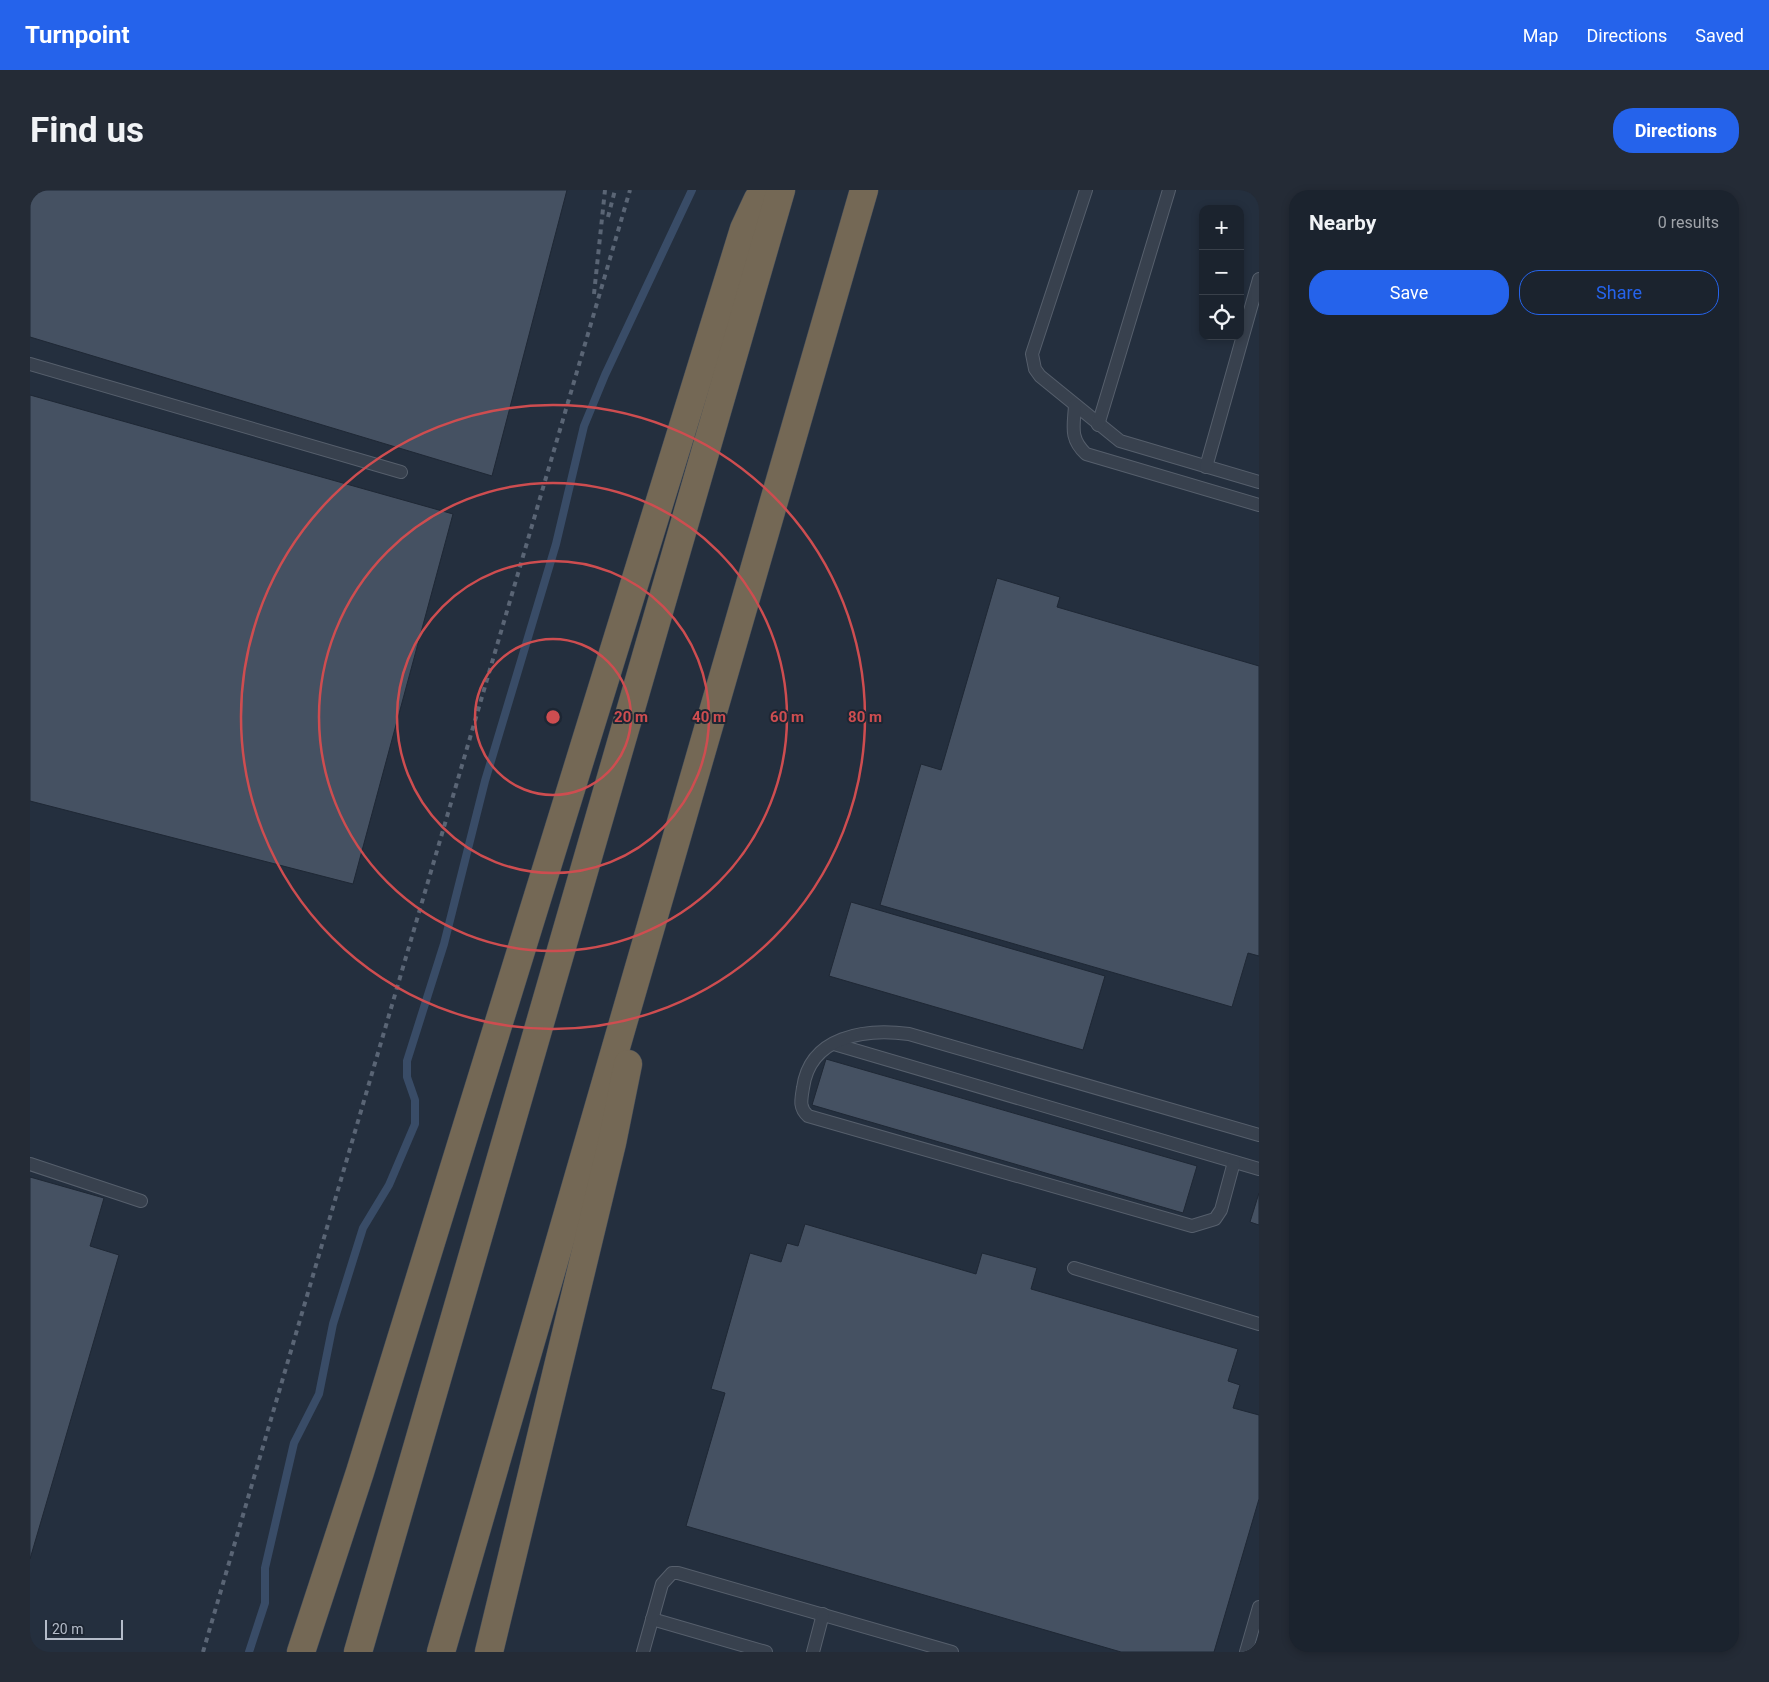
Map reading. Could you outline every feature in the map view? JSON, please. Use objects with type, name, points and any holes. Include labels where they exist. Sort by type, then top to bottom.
[{"type":"highway","points":[[301,1652],[360,1472],[744,229],[758,200],[767,190]]},
{"type":"highway","points":[[358,1652],[781,190]]},
{"type":"highway","points":[[441,1652],[864,190]]},
{"type":"highway","points":[[488,1652],[612,1143],[672,854]]},
{"type":"lane","points":[[1086,190],[1032,354],[1035,369],[1040,376],[1120,441],[1259,482]]},
{"type":"lane","points":[[1098,425],[1169,190]]},
{"type":"lane","points":[[1206,467],[1259,279]]},
{"type":"lane","points":[[30,364],[401,472]]},
{"type":"lane","points":[[1075,405],[1073,430],[1076,444],[1086,454],[1259,506]]},
{"type":"lane","points":[[1234,1162],[1221,1210],[1215,1219],[1192,1226],[818,1120],[803,1112],[800,1104],[804,1080],[812,1060],[823,1048],[859,1034],[883,1030],[909,1034],[1259,1135]]},
{"type":"lane","points":[[834,1044],[1259,1168]]},
{"type":"lane","points":[[30,1164],[141,1201]]},
{"type":"lane","points":[[1074,1268],[1259,1324]]},
{"type":"lane","points":[[643,1652],[662,1584],[672,1573],[678,1573],[952,1652]]},
{"type":"lane","points":[[1246,1652],[1259,1607]]},
{"type":"lane","points":[[813,1652],[823,1614]]},
{"type":"lane","points":[[652,1619],[766,1652]]},
{"type":"building","points":[[30,190],[567,190],[492,476],[30,337]]},
{"type":"building","points":[[30,395],[453,514],[353,884],[30,801]]},
{"type":"building","points":[[997,578],[1060,597],[1057,607],[1259,666],[1259,956],[1248,953],[1232,1007],[880,905],[921,764],[941,770]]},
{"type":"building","points":[[851,902],[1105,976],[1083,1050],[829,976]]},
{"type":"building","points":[[826,1059],[1197,1166],[1183,1213],[812,1105]]},
{"type":"building","points":[[30,1177],[104,1198],[90,1246],[119,1255],[30,1559]]},
{"type":"building","points":[[1259,1193],[1259,1225],[1250,1222]]},
{"type":"building","points":[[805,1224],[976,1274],[982,1253],[1037,1268],[1031,1289],[1238,1349],[1228,1381],[1240,1385],[1233,1408],[1259,1415],[1259,1499],[1214,1652],[1121,1652],[686,1526],[725,1393],[711,1389],[750,1253],[781,1262],[787,1243],[798,1246]]},
{"type":"waterway","points":[[249,1652],[265,1603],[265,1568],[294,1443],[319,1394],[333,1324],[363,1228],[389,1185],[415,1124],[415,1100],[407,1077],[407,1061],[444,944],[485,781],[556,544],[584,426],[605,375],[692,190]]},
{"type":"railway","points":[[594,294],[605,190]]},
{"type":"railway","points":[[608,217],[615,190]]},
{"type":"railway","points":[[203,1652],[630,190]]}]
